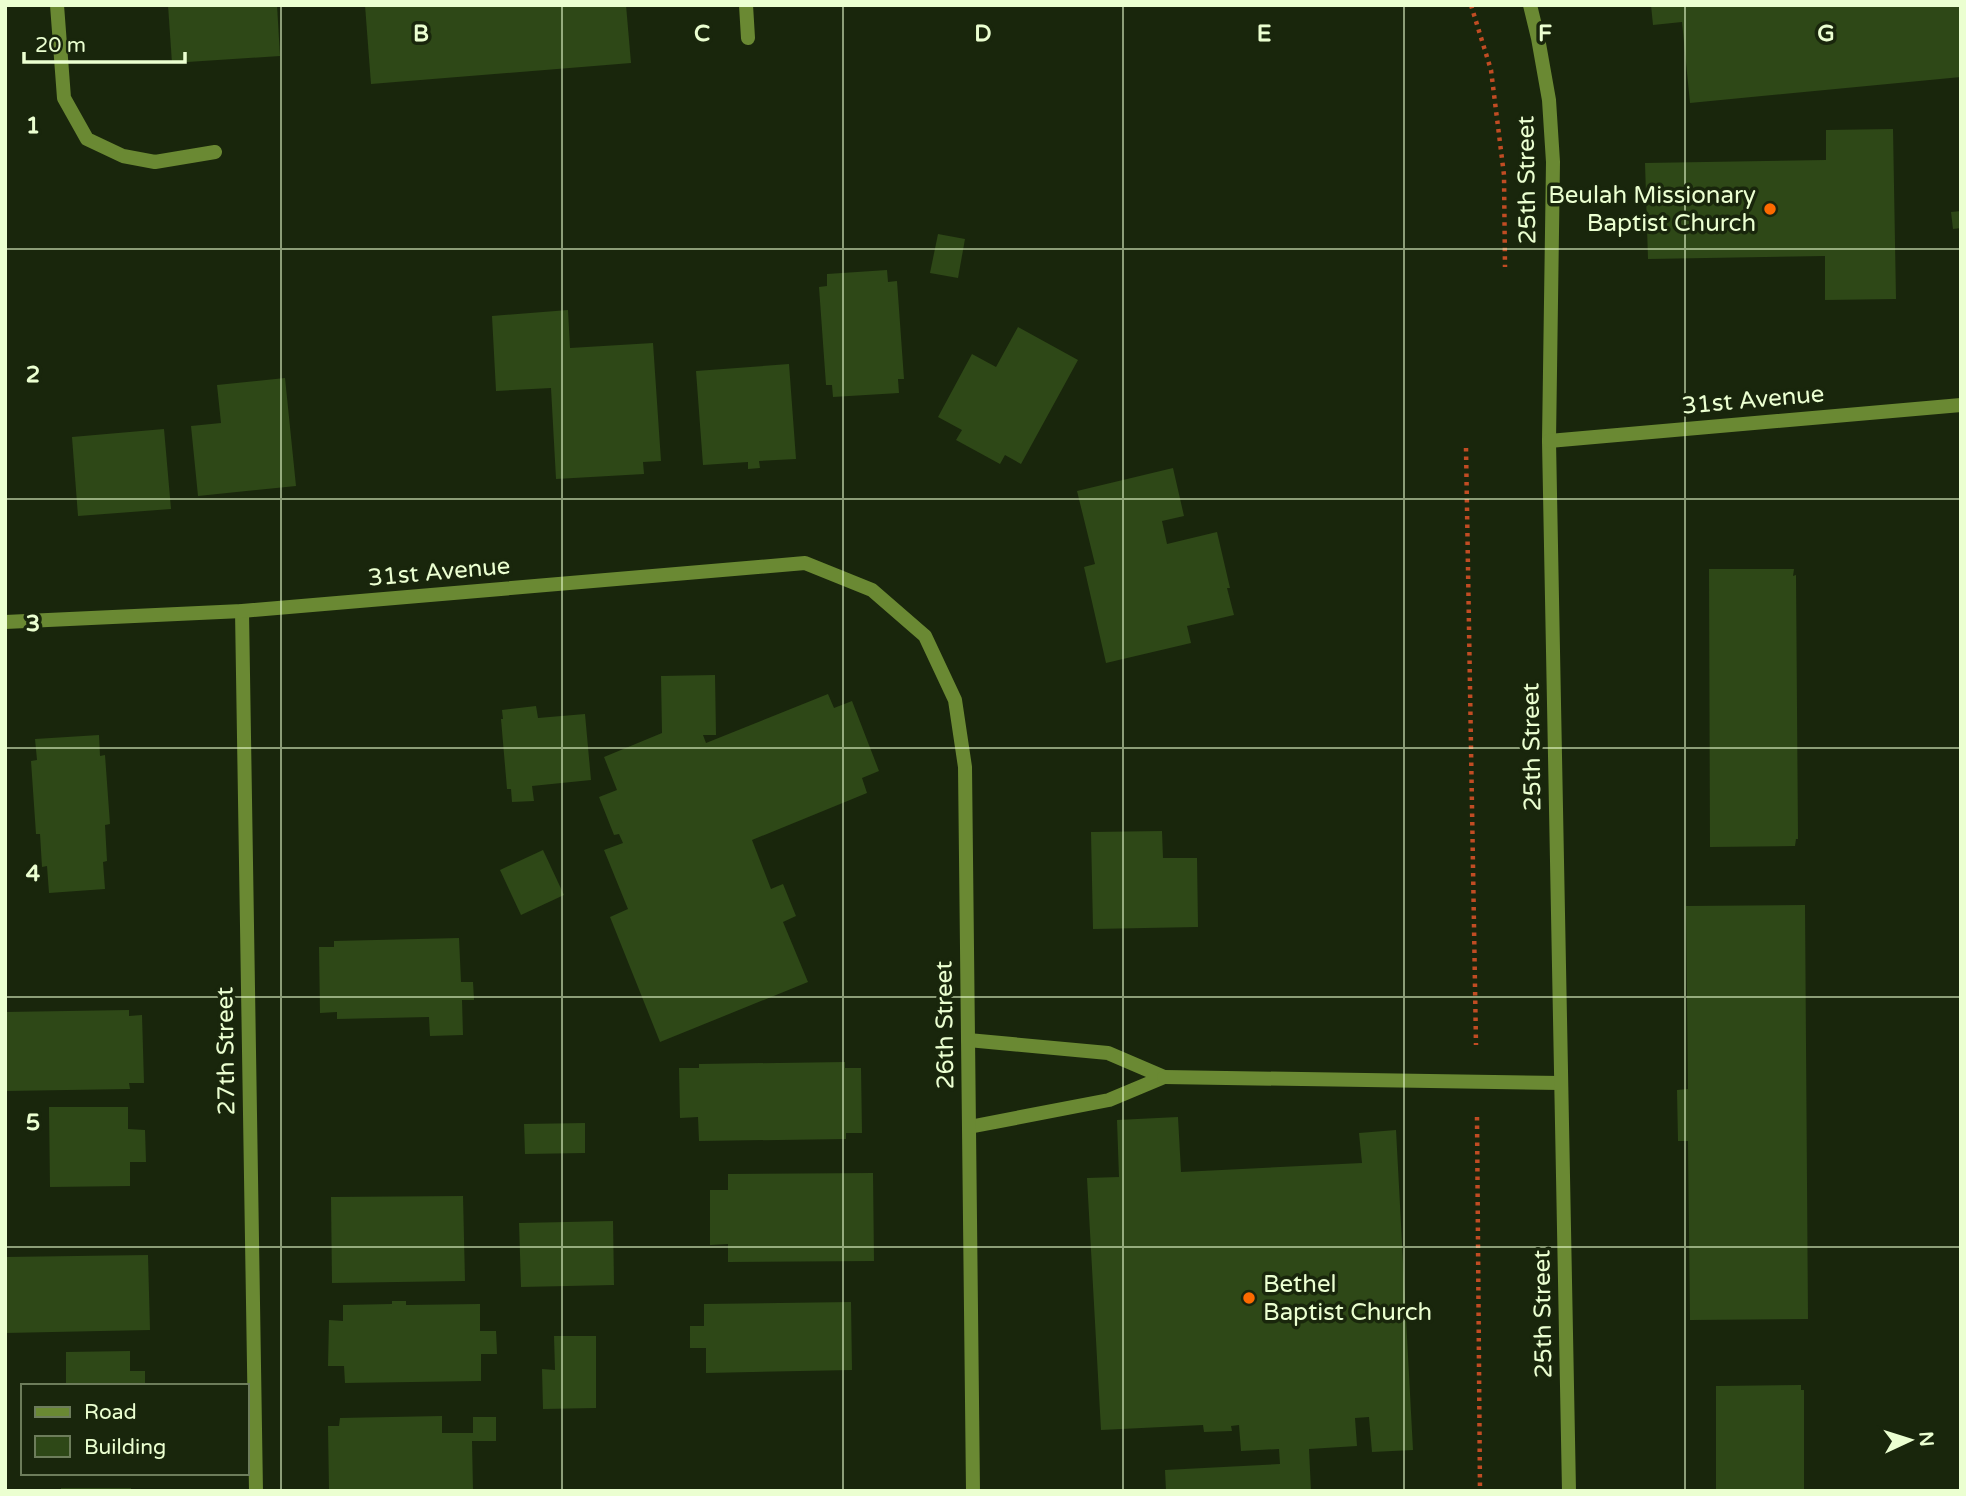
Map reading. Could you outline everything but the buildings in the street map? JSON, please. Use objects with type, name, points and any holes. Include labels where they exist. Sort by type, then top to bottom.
[{"type":"street","points":[[57,5],[64,98],[87,139],[123,156],[155,162],[215,152]]},
{"type":"street","points":[[746,5],[748,38]]},
{"type":"street","name":"25th Street","points":[[1530,5],[1549,100],[1553,162],[1549,441],[1569,1491]]},
{"type":"street","name":"31st Avenue","points":[[1549,441],[1961,405]]},
{"type":"street","name":"31st Avenue","points":[[5,622],[242,611],[805,563],[872,590]]},
{"type":"street","name":"26th Street","points":[[872,590],[925,636],[955,700],[965,767],[973,1491]]},
{"type":"street","name":"27th Street","points":[[242,611],[256,1491]]},
{"type":"street","points":[[968,1040],[1108,1054],[1164,1077],[1561,1083]]},
{"type":"street","points":[[969,1127],[1109,1100],[1164,1077]]},
{"type":"path","points":[[1471,5],[1491,71],[1504,175],[1505,267]]},
{"type":"path","points":[[1466,448],[1477,1081],[1480,1491]]},
{"type":"place","name":"Beulah Missionary Baptist Church","points":[[1770,209]]},
{"type":"place","name":"Bethel Baptist Church","points":[[1249,1298]]}]
